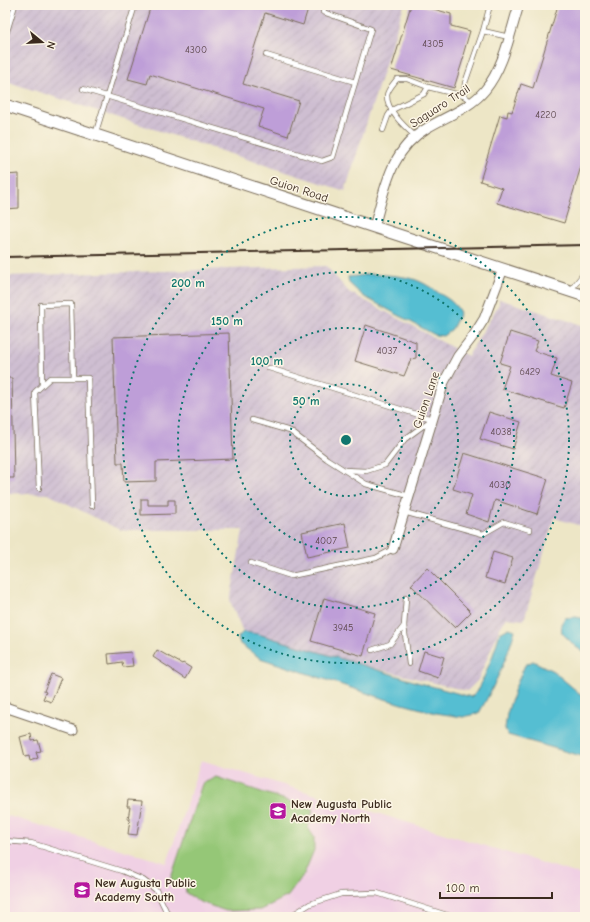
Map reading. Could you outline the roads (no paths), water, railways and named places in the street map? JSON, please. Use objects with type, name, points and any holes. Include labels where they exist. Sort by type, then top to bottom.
[{"type":"street","name":"Saguaro Trail","points":[[374,227],[392,168],[398,155],[415,136],[460,110],[485,91],[493,79],[502,60],[519,5]]},
{"type":"street","name":"Guion Road","points":[[5,105],[585,296]]},
{"type":"street","name":"Guion Lane","points":[[393,549],[444,382],[458,356],[484,319],[503,269]]},
{"type":"street","points":[[5,708],[73,730]]},
{"type":"lane","points":[[7,31],[15,5]]},
{"type":"lane","points":[[95,135],[136,5]]},
{"type":"lane","points":[[83,89],[322,161],[333,157],[371,29],[323,12],[325,5]]},
{"type":"lane","points":[[464,96],[465,83],[490,5]]},
{"type":"lane","points":[[482,31],[509,37]]},
{"type":"lane","points":[[266,55],[355,82]]},
{"type":"lane","points":[[415,136],[397,118],[389,105],[387,94],[397,79],[407,79],[464,96],[472,102]]},
{"type":"lane","points":[[383,130],[392,110],[424,94],[428,86]]},
{"type":"lane","points":[[570,291],[585,272]]},
{"type":"lane","points":[[42,385],[40,305],[71,304],[73,378]]},
{"type":"lane","points":[[269,368],[432,419]]},
{"type":"lane","points":[[39,488],[35,392],[50,378],[88,378],[92,506]]},
{"type":"lane","points":[[344,470],[366,471],[385,465],[405,439],[432,419]]},
{"type":"lane","points":[[252,420],[290,431],[327,459],[366,484],[409,496]]},
{"type":"lane","points":[[404,512],[482,534],[504,522],[530,530]]},
{"type":"lane","points":[[251,563],[291,576],[376,558],[393,549]]},
{"type":"lane","points":[[406,598],[404,626],[409,664]]},
{"type":"lane","points":[[372,650],[390,644],[404,626]]},
{"type":"lane","points":[[5,841],[31,843],[122,871],[143,880],[156,890],[169,917]]},
{"type":"lane","points":[[289,917],[310,904],[341,894],[377,893],[453,917]]},
{"type":"water","points":[[368,274],[390,275],[413,279],[431,287],[454,304],[460,313],[452,329],[443,336],[435,335],[363,296],[349,283],[348,277]]},
{"type":"water","points":[[576,617],[585,619],[585,653],[576,647],[562,633],[561,624],[565,618]]},
{"type":"water","points":[[509,628],[515,630],[512,641],[500,673],[490,693],[479,713],[463,717],[436,713],[388,700],[260,658],[240,644],[238,637],[243,632],[258,634],[471,697],[479,689],[500,633]]},
{"type":"water","points":[[533,661],[553,671],[585,698],[585,757],[508,735],[505,729],[507,714],[515,688],[525,665]]},
{"type":"railway","points":[[5,257],[585,245]]},
{"type":"place","name":"New Augusta Public Academy North","points":[[278,811]]},
{"type":"place","name":"New Augusta Public Academy South","points":[[82,890]]}]
